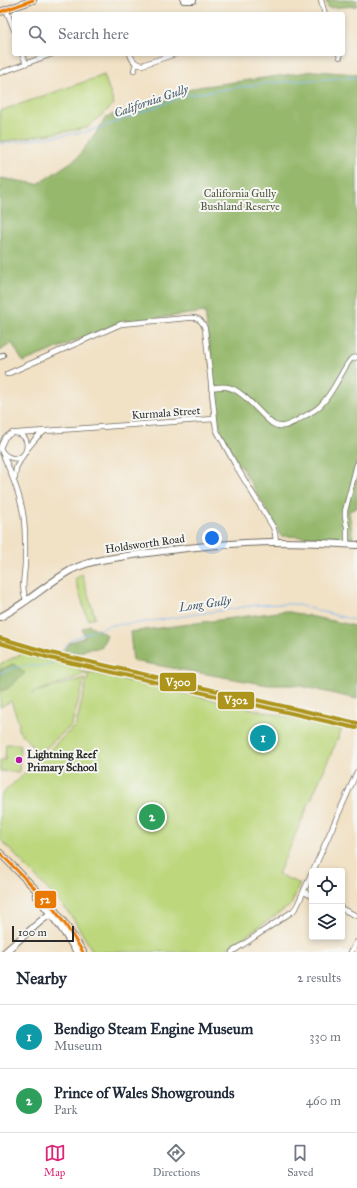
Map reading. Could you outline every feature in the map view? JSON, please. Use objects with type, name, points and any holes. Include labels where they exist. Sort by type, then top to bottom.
[{"type":"main road","points":[[3,11],[33,0]]},
{"type":"main road","points":[[184,0],[193,0]]},
{"type":"main road","name":"Holdsworth Road","points":[[0,617],[27,601],[71,570],[95,561],[208,546],[276,542],[357,545]]},
{"type":"main road","points":[[0,853],[23,877],[83,952]]},
{"type":"main road","points":[[5,952],[54,914]]},
{"type":"main road","points":[[11,952],[54,914]]},
{"type":"main road","points":[[54,914],[77,952]]},
{"type":"street","points":[[321,0],[324,12]]},
{"type":"street","points":[[3,11],[12,27]]},
{"type":"street","points":[[23,56],[26,63]]},
{"type":"street","points":[[0,72],[46,56]]},
{"type":"street","points":[[131,56],[136,64],[140,65],[169,56]]},
{"type":"street","points":[[134,70],[136,64]]},
{"type":"street","points":[[7,374],[121,324],[192,317],[202,321],[205,329],[214,419]]},
{"type":"street","points":[[211,388],[225,387],[236,390],[273,424],[278,426],[286,426],[312,412],[321,405],[331,392],[348,363],[351,359],[357,356]]},
{"type":"street","name":"Kurmala Street","points":[[17,433],[214,419],[220,438],[272,527],[275,533],[276,542]]},
{"type":"street","name":"Kurmala Street","points":[[15,482],[15,471],[25,452],[40,434],[52,430]]},
{"type":"street","points":[[2,452],[9,457],[20,457],[25,452],[27,446],[25,440],[17,433],[12,433],[5,437],[0,448],[15,482],[21,503],[25,560],[23,590],[24,597],[27,601]]},
{"type":"street","points":[[347,544],[345,511],[357,464]]},
{"type":"street","points":[[314,868],[357,772]]},
{"type":"street","points":[[232,952],[294,911],[309,880]]},
{"type":"street","points":[[304,892],[309,894]]},
{"type":"street","points":[[345,910],[357,916]]},
{"type":"street","points":[[351,952],[357,942]]},
{"type":"green space","points":[[326,0],[357,0],[357,6],[328,8]]},
{"type":"green space","name":"California Gully Bushland Reserve","points":[[315,71],[357,74],[357,508],[349,511],[353,539],[280,535],[275,524],[240,465],[238,465],[220,432],[205,312],[120,323],[23,362],[12,343],[0,351],[0,178],[38,184],[77,158],[106,117],[198,87]]},
{"type":"green space","points":[[104,75],[114,104],[87,128],[0,142],[0,111]]},
{"type":"green space","points":[[82,574],[95,617],[88,620],[75,579]]},
{"type":"green space","points":[[285,611],[357,627],[357,699],[296,685],[268,685],[133,661],[130,632]]},
{"type":"green space","points":[[89,625],[107,635],[101,648],[87,649],[79,653],[63,651],[69,643],[85,637],[82,629]]},
{"type":"green space","points":[[28,651],[89,665],[78,670],[88,673],[32,693],[85,678],[71,726],[39,754],[18,730],[19,723],[11,701],[0,707],[0,664]]},
{"type":"green space","points":[[13,664],[25,673],[7,689],[0,691],[0,670]]},
{"type":"green space","points":[[89,672],[342,729],[278,874],[300,884],[291,905],[222,952],[93,952],[65,908],[0,839],[0,796],[76,725]]},
{"type":"green space","points":[[6,744],[20,744],[19,772],[0,771],[0,760],[5,760]]},
{"type":"waterway","name":"California Gully","points":[[0,144],[85,132],[100,128],[187,95],[267,83],[357,77]]},
{"type":"waterway","name":"Long Gully","points":[[61,650],[73,639],[112,625],[138,623],[257,605],[294,604],[357,621]]},
{"type":"waterway","name":"Long Gully","points":[[0,674],[15,667],[43,666],[52,664],[56,661]]},
{"type":"transit line","name":"52","points":[[0,12],[33,0]]},
{"type":"transit line","name":"V300","points":[[0,638],[51,653],[357,723]]},
{"type":"transit line","name":"V302","points":[[0,643],[50,658],[356,728]]},
{"type":"transit line","name":"52","points":[[0,853],[50,904],[83,952]]},
{"type":"place","name":"Bendigo Steam Engine Museum","points":[[263,738]]},
{"type":"place","name":"Lightning Reef Primary School","points":[[19,760]]},
{"type":"place","name":"Prince of Wales Showgrounds","points":[[152,817]]}]
